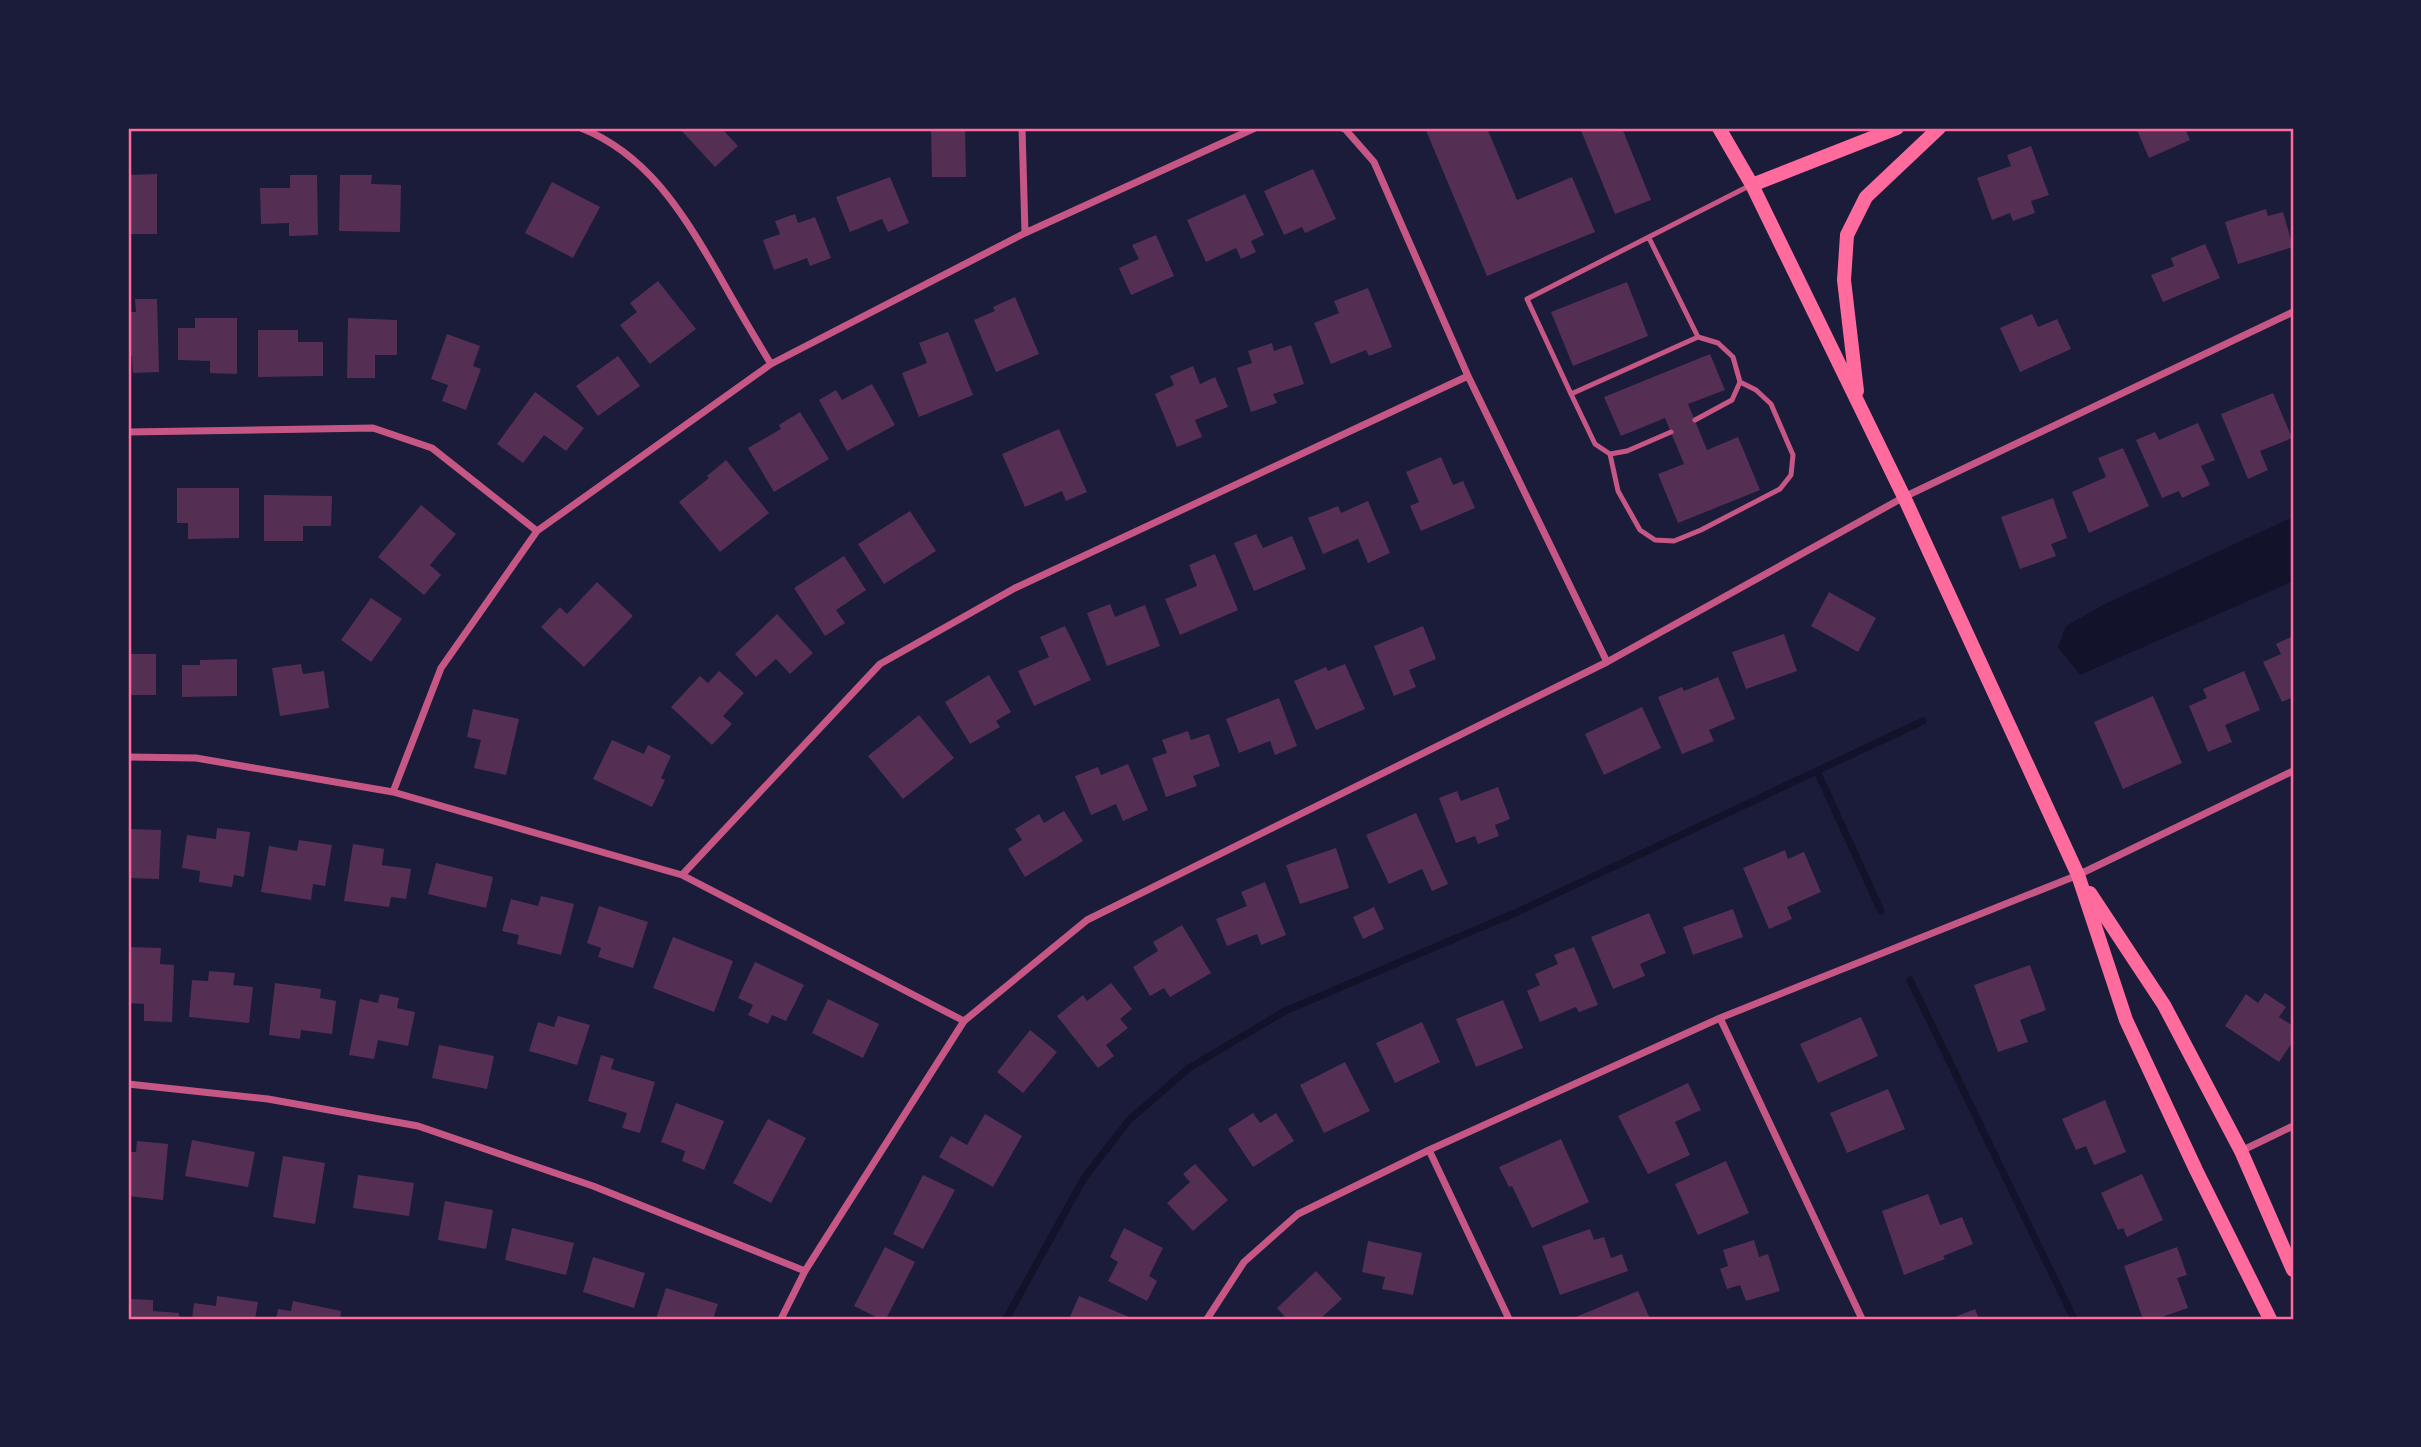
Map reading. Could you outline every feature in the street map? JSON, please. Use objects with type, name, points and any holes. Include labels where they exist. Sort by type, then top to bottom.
[{"type":"main road","points":[[1719,128],[1752,185],[1904,497],[2078,875],[2126,1020],[2270,1319]]},
{"type":"main road","points":[[1752,185],[1898,128]]},
{"type":"main road","points":[[1859,402],[1844,280],[1847,235],[1866,197],[1939,128]]},
{"type":"main road","points":[[2078,875],[2164,1005],[2241,1151],[2293,1270]]},
{"type":"street","points":[[581,128],[600,135],[655,179],[687,222],[771,364]]},
{"type":"street","points":[[1022,128],[1025,233]]},
{"type":"street","points":[[393,792],[441,668],[537,531],[771,364],[1025,233],[1255,128]]},
{"type":"street","points":[[1344,128],[1374,162],[1468,376],[1607,662]]},
{"type":"street","points":[[781,1319],[805,1271],[964,1021],[1087,920],[1607,662],[1904,497],[2293,312]]},
{"type":"street","points":[[682,876],[880,664],[1015,588],[1468,376]]},
{"type":"street","points":[[128,432],[373,428],[432,448],[537,531]]},
{"type":"street","points":[[128,757],[197,758],[393,792],[682,876],[964,1021]]},
{"type":"street","points":[[1208,1319],[1244,1262],[1298,1214],[1430,1150],[1720,1018],[2078,875],[2293,771]]},
{"type":"street","points":[[1720,1018],[1862,1319]]},
{"type":"street","points":[[128,1084],[268,1099],[418,1126],[593,1186],[805,1271]]},
{"type":"street","points":[[2241,1151],[2293,1126]]},
{"type":"street","points":[[1430,1150],[1509,1319]]},
{"type":"lane","points":[[1671,432],[1627,451],[1610,454],[1595,444],[1527,299],[1752,185]]},
{"type":"lane","points":[[1649,238],[1698,337]]},
{"type":"lane","points":[[1571,394],[1698,337],[1718,343],[1733,357],[1740,382],[1732,400],[1695,420]]},
{"type":"lane","points":[[1610,454],[1618,491],[1640,530],[1655,540],[1674,541],[1701,530],[1780,489],[1791,475],[1793,455],[1771,404],[1756,390],[1740,382]]},
{"type":"shaded area","points":[[2293,517],[2293,581],[2080,675],[2058,647],[2066,626],[2105,604]]},
{"type":"building","points":[[679,128],[727,128],[724,131],[738,146],[715,167]]},
{"type":"building","points":[[931,128],[965,128],[966,177],[932,177]]},
{"type":"building","points":[[1425,128],[1487,128],[1517,200],[1572,177],[1595,232],[1487,276]]},
{"type":"building","points":[[1580,128],[1622,128],[1651,200],[1615,214]]},
{"type":"building","points":[[2136,128],[2185,128],[2190,140],[2149,158]]},
{"type":"building","points":[[2031,146],[2049,195],[2031,201],[2035,213],[2013,221],[2010,213],[1992,220],[1977,178],[2011,166],[2007,155]]},
{"type":"building","points":[[1313,169],[1336,219],[1305,233],[1302,227],[1284,235],[1264,191]]},
{"type":"building","points":[[157,174],[157,234],[128,234],[128,175]]},
{"type":"building","points":[[290,175],[317,175],[318,235],[289,236],[289,223],[261,224],[260,188],[290,188]]},
{"type":"building","points":[[340,175],[372,175],[371,184],[401,185],[400,232],[339,231]]},
{"type":"building","points":[[890,177],[909,223],[888,232],[882,219],[850,232],[836,197]]},
{"type":"building","points":[[552,182],[600,207],[573,258],[525,233]]},
{"type":"building","points":[[1245,194],[1264,235],[1251,241],[1256,252],[1241,259],[1236,248],[1206,262],[1187,220]]},
{"type":"building","points":[[2266,209],[2268,216],[2283,212],[2293,247],[2238,264],[2225,222]]},
{"type":"building","points":[[795,214],[798,223],[815,217],[831,258],[810,266],[807,258],[774,270],[763,240],[780,234],[775,221]]},
{"type":"building","points":[[1156,235],[1174,276],[1131,295],[1119,268],[1139,259],[1132,245]]},
{"type":"building","points":[[2205,244],[2220,278],[2163,302],[2151,275],[2174,266],[2171,258]]},
{"type":"building","points":[[658,281],[696,329],[650,364],[620,325],[637,312],[630,303]]},
{"type":"building","points":[[1627,282],[1648,336],[1573,366],[1551,312]]},
{"type":"building","points":[[1368,288],[1392,347],[1369,356],[1366,350],[1331,364],[1314,323],[1339,313],[1334,301]]},
{"type":"building","points":[[1015,297],[1039,354],[996,372],[974,320],[995,311],[993,307]]},
{"type":"building","points":[[135,299],[157,299],[159,372],[133,373],[132,356],[128,356],[128,312],[136,312]]},
{"type":"building","points":[[2032,314],[2038,327],[2057,319],[2071,349],[2020,372],[2000,328]]},
{"type":"building","points":[[195,318],[237,318],[237,374],[210,373],[210,361],[178,360],[178,328],[195,328]]},
{"type":"building","points":[[348,318],[397,320],[397,355],[375,355],[375,378],[347,378]]},
{"type":"building","points":[[258,330],[298,330],[298,342],[323,342],[323,376],[258,377]]},
{"type":"building","points":[[948,332],[973,395],[919,417],[902,373],[927,363],[919,343]]},
{"type":"building","points":[[447,334],[480,346],[473,366],[481,369],[466,410],[442,401],[448,385],[431,379]]},
{"type":"building","points":[[1272,343],[1274,351],[1291,345],[1304,384],[1273,394],[1277,403],[1251,412],[1237,368],[1252,363],[1248,351]]},
{"type":"building","points":[[1710,354],[1725,390],[1688,404],[1707,450],[1738,437],[1760,490],[1678,523],[1658,474],[1684,464],[1665,418],[1621,436],[1604,397]]},
{"type":"building","points":[[618,356],[640,386],[598,416],[576,386]]},
{"type":"building","points":[[1193,366],[1200,384],[1215,377],[1228,407],[1195,420],[1202,437],[1177,447],[1155,394],[1174,385],[1170,376]]},
{"type":"building","points":[[872,384],[895,425],[847,451],[819,400],[836,390],[842,400]]},
{"type":"building","points":[[535,392],[584,428],[566,451],[544,435],[523,463],[497,444]]},
{"type":"building","points":[[2273,393],[2292,438],[2260,451],[2268,470],[2248,479],[2221,414]]},
{"type":"building","points":[[800,412],[829,459],[774,492],[748,448],[781,429],[779,425]]},
{"type":"building","points":[[2198,423],[2215,460],[2201,466],[2210,485],[2182,498],[2179,491],[2162,498],[2136,440],[2155,432],[2159,440]]},
{"type":"building","points":[[1059,429],[1087,492],[1066,501],[1062,491],[1025,507],[1002,454]]},
{"type":"building","points":[[2123,448],[2149,506],[2089,533],[2072,492],[2106,477],[2098,458]]},
{"type":"building","points":[[1441,457],[1453,485],[1463,481],[1475,508],[1421,531],[1410,506],[1419,502],[1406,472]]},
{"type":"building","points":[[726,460],[769,513],[720,552],[679,502]]},
{"type":"building","points":[[177,488],[239,488],[239,538],[188,539],[188,523],[177,523]]},
{"type":"building","points":[[264,495],[332,496],[331,526],[303,526],[303,541],[264,541]]},
{"type":"building","points":[[2053,498],[2067,538],[2051,544],[2056,556],[2020,569],[2001,517]]},
{"type":"building","points":[[1368,501],[1390,553],[1368,563],[1358,539],[1323,554],[1308,518],[1338,506],[1341,513]]},
{"type":"building","points":[[421,505],[456,534],[430,565],[441,575],[424,595],[378,557]]},
{"type":"building","points":[[910,511],[936,551],[884,584],[858,544]]},
{"type":"building","points":[[1256,534],[1263,548],[1292,536],[1306,569],[1254,591],[1234,543]]},
{"type":"building","points":[[1215,554],[1238,610],[1180,635],[1165,599],[1197,586],[1189,565]]},
{"type":"building","points":[[844,556],[866,590],[836,610],[845,623],[825,636],[794,588]]},
{"type":"building","points":[[597,582],[633,616],[584,667],[541,627],[560,607],[567,614]]},
{"type":"building","points":[[1829,592],[1876,618],[1858,652],[1811,626]]},
{"type":"building","points":[[371,598],[402,619],[371,662],[341,640]]},
{"type":"building","points":[[1110,604],[1115,617],[1145,605],[1160,646],[1107,666],[1087,613]]},
{"type":"building","points":[[777,614],[813,653],[790,674],[776,659],[756,677],[735,654]]},
{"type":"building","points":[[1065,626],[1091,680],[1034,706],[1018,671],[1049,657],[1040,637]]},
{"type":"building","points":[[1423,626],[1436,659],[1409,670],[1416,687],[1394,696],[1374,646]]},
{"type":"building","points":[[1784,634],[1797,671],[1746,689],[1732,652]]},
{"type":"building","points":[[2293,636],[2293,697],[2282,702],[2263,662],[2281,654],[2276,644]]},
{"type":"building","points":[[128,654],[156,654],[156,695],[128,695]]},
{"type":"building","points":[[237,659],[237,696],[182,697],[182,665],[200,665],[200,660]]},
{"type":"building","points":[[301,664],[303,674],[324,671],[329,708],[280,716],[272,668]]},
{"type":"building","points":[[1345,664],[1365,709],[1316,730],[1294,681],[1326,667],[1328,671]]},
{"type":"building","points":[[719,671],[744,693],[723,716],[732,724],[712,745],[671,707],[700,676],[708,683]]},
{"type":"building","points":[[2244,671],[2260,710],[2225,725],[2232,742],[2208,752],[2189,706],[2207,698],[2203,689]]},
{"type":"building","points":[[989,675],[1011,712],[996,721],[1000,727],[970,744],[945,702]]},
{"type":"building","points":[[1718,677],[1735,719],[1709,730],[1714,741],[1682,754],[1658,697],[1682,687],[1684,691]]},
{"type":"building","points":[[2153,696],[2182,763],[2123,789],[2094,722]]},
{"type":"building","points":[[1279,698],[1297,746],[1275,755],[1270,741],[1239,753],[1226,719]]},
{"type":"building","points":[[1642,707],[1661,748],[1604,775],[1585,734]]},
{"type":"building","points":[[473,709],[519,719],[506,775],[474,768],[481,740],[467,737]]},
{"type":"building","points":[[919,715],[954,758],[903,799],[868,756]]},
{"type":"building","points":[[1188,731],[1191,740],[1209,734],[1220,766],[1193,776],[1197,786],[1166,797],[1152,758],[1167,753],[1162,740]]},
{"type":"building","points":[[612,740],[644,754],[648,745],[671,756],[661,778],[665,780],[652,807],[593,779]]},
{"type":"building","points":[[1128,764],[1148,810],[1123,821],[1116,804],[1091,815],[1075,776],[1098,767],[1101,775]]},
{"type":"building","points":[[1498,787],[1510,819],[1495,825],[1499,836],[1478,844],[1475,836],[1456,843],[1439,798],[1457,791],[1461,801]]},
{"type":"building","points":[[1064,811],[1083,841],[1025,877],[1008,849],[1022,840],[1015,829],[1039,814],[1044,823]]},
{"type":"building","points":[[1416,813],[1448,884],[1432,891],[1422,869],[1389,884],[1366,835]]},
{"type":"building","points":[[128,818],[131,818],[130,829],[161,830],[159,879],[128,878]]},
{"type":"building","points":[[217,828],[250,832],[244,877],[234,875],[232,887],[199,882],[200,871],[182,868],[187,835],[216,839]]},
{"type":"building","points":[[299,840],[332,845],[325,886],[313,884],[311,900],[261,892],[269,846],[297,851]]},
{"type":"building","points":[[353,844],[384,849],[382,865],[411,869],[406,899],[391,897],[389,907],[344,901]]},
{"type":"building","points":[[1336,848],[1349,888],[1300,904],[1286,865]]},
{"type":"building","points":[[1785,850],[1788,859],[1804,852],[1821,892],[1787,907],[1792,919],[1769,929],[1743,868]]},
{"type":"building","points":[[436,863],[493,877],[486,908],[428,894]]},
{"type":"building","points":[[1265,882],[1286,935],[1261,945],[1257,934],[1227,946],[1216,919],[1247,906],[1241,892]]},
{"type":"building","points":[[541,896],[574,904],[561,955],[517,944],[519,935],[502,931],[511,899],[538,906]]},
{"type":"building","points":[[599,906],[648,922],[633,968],[598,957],[601,948],[587,943]]},
{"type":"building","points":[[1374,907],[1384,929],[1363,939],[1353,917]]},
{"type":"building","points":[[1733,909],[1743,937],[1693,955],[1683,927]]},
{"type":"building","points":[[1649,913],[1666,953],[1640,964],[1645,976],[1613,989],[1591,937]]},
{"type":"building","points":[[1182,925],[1211,973],[1170,997],[1164,988],[1150,996],[1133,967],[1158,951],[1153,942]]},
{"type":"building","points":[[673,937],[733,961],[714,1012],[653,988]]},
{"type":"building","points":[[129,947],[161,948],[160,964],[174,965],[172,1022],[144,1021],[144,1004],[128,1003]]},
{"type":"building","points":[[1574,947],[1598,1005],[1579,1012],[1576,1007],[1540,1022],[1527,991],[1540,985],[1535,974],[1558,964],[1554,955]]},
{"type":"building","points":[[755,962],[804,985],[786,1021],[772,1015],[768,1024],[748,1015],[753,1005],[738,998]]},
{"type":"building","points":[[2030,965],[2046,1010],[2020,1020],[2028,1042],[1998,1052],[1974,985]]},
{"type":"building","points":[[209,971],[235,973],[233,985],[253,987],[249,1023],[189,1017],[192,980],[208,981]]},
{"type":"building","points":[[275,983],[321,989],[320,998],[336,1001],[332,1034],[301,1030],[300,1039],[269,1035]]},
{"type":"building","points":[[1111,983],[1132,1009],[1120,1019],[1128,1028],[1106,1045],[1114,1056],[1098,1068],[1057,1016],[1083,995],[1087,1001]]},
{"type":"building","points":[[2265,993],[2286,1007],[2279,1017],[2293,1026],[2293,1041],[2279,1062],[2225,1026],[2246,994],[2258,1003]]},
{"type":"building","points":[[380,994],[399,998],[397,1008],[415,1012],[408,1046],[378,1040],[374,1059],[349,1055],[360,999],[378,1003]]},
{"type":"building","points":[[828,999],[879,1024],[863,1058],[812,1033]]},
{"type":"building","points":[[1503,1000],[1523,1048],[1476,1067],[1456,1019]]},
{"type":"building","points":[[558,1016],[590,1025],[577,1065],[529,1051],[538,1022],[554,1027]]},
{"type":"building","points":[[1861,1017],[1878,1056],[1818,1083],[1800,1044]]},
{"type":"building","points":[[1422,1022],[1440,1062],[1395,1083],[1376,1043]]},
{"type":"building","points":[[1030,1030],[1057,1052],[1023,1093],[997,1072]]},
{"type":"building","points":[[439,1045],[494,1056],[487,1089],[432,1078]]},
{"type":"building","points":[[601,1055],[614,1059],[611,1069],[655,1082],[640,1133],[622,1128],[627,1113],[588,1101]]},
{"type":"building","points":[[1345,1062],[1370,1111],[1324,1133],[1300,1085]]},
{"type":"building","points":[[1688,1083],[1701,1110],[1675,1122],[1690,1155],[1648,1174],[1618,1116]]},
{"type":"building","points":[[1888,1089],[1905,1129],[1847,1153],[1830,1113]]},
{"type":"building","points":[[2105,1100],[2126,1152],[2094,1165],[2086,1146],[2076,1150],[2062,1119]]},
{"type":"building","points":[[676,1103],[724,1121],[704,1170],[682,1161],[685,1151],[661,1142]]},
{"type":"building","points":[[1253,1113],[1260,1123],[1276,1113],[1294,1141],[1253,1167],[1228,1129]]},
{"type":"building","points":[[985,1114],[1022,1136],[993,1187],[939,1157],[951,1136],[967,1145]]},
{"type":"building","points":[[768,1119],[806,1138],[771,1203],[733,1183]]},
{"type":"building","points":[[1561,1139],[1589,1202],[1532,1228],[1512,1186],[1509,1187],[1499,1167]]},
{"type":"building","points":[[192,1140],[255,1152],[248,1187],[185,1176]]},
{"type":"building","points":[[137,1141],[168,1144],[163,1200],[128,1196],[128,1152],[136,1152]]},
{"type":"building","points":[[283,1156],[325,1163],[315,1224],[273,1217]]},
{"type":"building","points":[[1726,1161],[1749,1213],[1698,1235],[1675,1184]]},
{"type":"building","points":[[1195,1164],[1228,1200],[1193,1231],[1167,1203],[1190,1182],[1183,1174]]},
{"type":"building","points":[[2142,1174],[2163,1220],[2127,1237],[2123,1228],[2118,1230],[2101,1193]]},
{"type":"building","points":[[358,1175],[414,1183],[409,1216],[353,1208]]},
{"type":"building","points":[[923,1175],[955,1190],[923,1249],[893,1234]]},
{"type":"building","points":[[1928,1194],[1940,1225],[1962,1217],[1973,1244],[1943,1256],[1945,1259],[1904,1275],[1882,1211]]},
{"type":"building","points":[[445,1201],[493,1210],[486,1249],[438,1240]]},
{"type":"building","points":[[512,1228],[574,1243],[566,1275],[505,1260]]},
{"type":"building","points":[[1124,1228],[1163,1248],[1149,1276],[1157,1281],[1147,1301],[1108,1281],[1118,1262],[1110,1257]]},
{"type":"building","points":[[1590,1229],[1594,1240],[1604,1237],[1611,1258],[1622,1254],[1628,1271],[1560,1295],[1542,1246]]},
{"type":"building","points":[[1754,1240],[1759,1257],[1768,1254],[1780,1291],[1746,1301],[1740,1285],[1727,1289],[1720,1269],[1728,1266],[1723,1250]]},
{"type":"building","points":[[1368,1241],[1422,1253],[1413,1295],[1382,1289],[1385,1277],[1362,1272]]},
{"type":"building","points":[[885,1247],[915,1262],[886,1319],[880,1319],[854,1306]]},
{"type":"building","points":[[2177,1247],[2187,1275],[2177,1278],[2188,1308],[2156,1319],[2143,1319],[2124,1266]]},
{"type":"building","points":[[593,1257],[645,1273],[634,1308],[583,1292]]},
{"type":"building","points":[[1316,1271],[1342,1299],[1320,1319],[1287,1319],[1277,1308]]},
{"type":"building","points":[[666,1288],[718,1304],[713,1319],[656,1319]]},
{"type":"building","points":[[1638,1291],[1650,1319],[1571,1319]]},
{"type":"building","points":[[217,1296],[258,1302],[255,1319],[192,1319],[194,1303],[216,1306]]},
{"type":"building","points":[[1079,1296],[1134,1319],[1069,1319]]},
{"type":"building","points":[[130,1299],[153,1300],[153,1311],[179,1313],[179,1319],[129,1319]]},
{"type":"building","points":[[293,1301],[341,1311],[340,1319],[276,1319],[278,1309],[291,1311]]},
{"type":"building","points":[[1975,1309],[1979,1319],[1950,1319]]},
{"type":"waterway","points":[[1006,1319],[1084,1178],[1129,1120],[1189,1068],[1285,1011],[1515,913],[1923,721]]},
{"type":"waterway","points":[[1817,771],[1881,911]]},
{"type":"waterway","points":[[1910,980],[2074,1319]]}]
